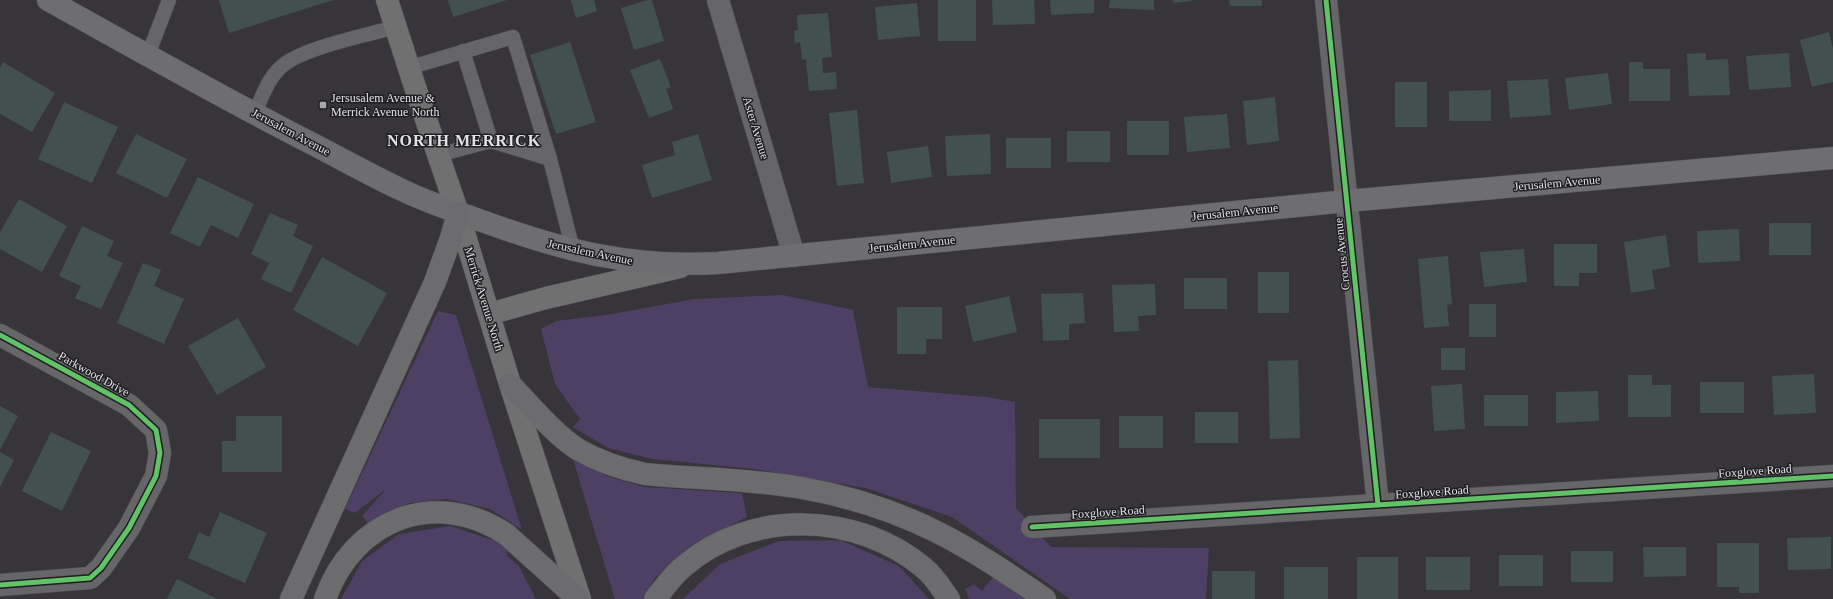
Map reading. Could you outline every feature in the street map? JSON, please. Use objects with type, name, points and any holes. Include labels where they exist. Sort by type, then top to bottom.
[{"type":"highway","points":[[291,599],[435,282],[447,250],[458,213]]},
{"type":"highway","points":[[510,384],[551,426],[578,449],[594,458],[626,470],[645,474],[766,483],[802,488],[871,505],[904,516],[937,532],[994,565],[1045,599]]},
{"type":"highway","points":[[325,599],[337,571],[346,557],[364,540],[375,532],[406,517],[426,512],[460,513],[493,525],[506,534],[579,599]]},
{"type":"highway","points":[[655,599],[667,583],[683,567],[704,552],[724,541],[749,531],[776,525],[804,524],[831,526],[883,541],[926,569],[949,599]]},
{"type":"main road","name":"Jerusalem Avenue","points":[[48,0],[254,114],[400,190],[509,231],[573,250],[638,262],[690,264],[794,256],[1347,201],[1833,158]]},
{"type":"main road","name":"Merrick Avenue North","points":[[387,0],[408,68],[458,213],[510,384],[579,599]]},
{"type":"main road","points":[[489,314],[546,298],[690,264]]},
{"type":"street","name":"Aster Avenue","points":[[718,0],[794,256]]},
{"type":"street","name":"Crocus Avenue","points":[[1326,0],[1378,505]]},
{"type":"street","name":"Parkwood Drive","points":[[0,335],[129,405],[156,430],[160,453],[156,476],[129,528],[102,568],[90,578],[0,585]]},
{"type":"street","name":"Foxglove Road","points":[[1032,527],[1833,476]]},
{"type":"lane","points":[[148,55],[169,0]]},
{"type":"lane","points":[[254,114],[270,79],[281,67],[310,51],[395,27]]},
{"type":"lane","points":[[408,68],[513,38],[550,159],[573,250]]},
{"type":"lane","points":[[463,52],[491,141]]},
{"type":"lane","points":[[438,155],[491,141],[550,159]]},
{"type":"shaded area","points":[[783,295],[853,310],[868,387],[987,397],[1015,402],[1016,508],[1051,547],[1209,548],[1206,599],[1070,599],[952,517],[865,488],[754,469],[652,459],[608,448],[573,427],[580,419],[555,384],[541,329],[556,321],[606,315],[695,299]]},
{"type":"shaded area","points":[[438,311],[456,315],[522,530],[490,509],[447,499],[409,503],[368,523],[362,516],[386,489],[355,513],[345,509]]},
{"type":"shaded area","points":[[573,459],[607,476],[644,487],[742,493],[747,517],[689,547],[655,578],[643,599],[615,599]]},
{"type":"shaded area","points":[[450,526],[502,543],[508,548],[507,556],[519,566],[536,599],[341,599],[362,561],[399,534]]},
{"type":"shaded area","points":[[840,540],[899,566],[929,599],[683,599],[720,564],[779,541]]},
{"type":"shaded area","points":[[993,577],[1024,599],[969,599],[965,589],[974,584],[982,591]]},
{"type":"building","points":[[219,0],[333,0],[229,33]]},
{"type":"building","points":[[448,0],[507,0],[453,17]]},
{"type":"building","points":[[571,0],[594,0],[597,11],[576,18]]},
{"type":"building","points":[[652,0],[664,41],[634,50],[621,8]]},
{"type":"building","points":[[938,0],[976,0],[976,41],[938,41]]},
{"type":"building","points":[[992,0],[1034,0],[1035,24],[993,25]]},
{"type":"building","points":[[1050,0],[1094,0],[1094,13],[1051,15]]},
{"type":"building","points":[[1110,0],[1154,0],[1154,10],[1109,8]]},
{"type":"building","points":[[1173,0],[1191,0],[1191,1],[1173,3]]},
{"type":"building","points":[[1229,0],[1262,0],[1262,6],[1230,6]]},
{"type":"building","points":[[917,3],[920,36],[878,40],[875,7]]},
{"type":"building","points":[[828,13],[832,57],[822,58],[823,73],[836,72],[837,89],[809,91],[806,59],[802,60],[800,42],[795,43],[794,31],[798,30],[797,15]]},
{"type":"building","points":[[1829,32],[1833,49],[1833,82],[1812,87],[1800,40]]},
{"type":"building","points":[[570,42],[596,122],[556,134],[530,55]]},
{"type":"building","points":[[1706,53],[1706,60],[1728,59],[1730,95],[1689,96],[1687,54]]},
{"type":"building","points":[[1789,53],[1791,87],[1749,90],[1746,56]]},
{"type":"building","points":[[660,59],[671,87],[666,89],[673,109],[649,118],[630,70]]},
{"type":"building","points":[[3,62],[55,93],[32,132],[0,114],[0,68]]},
{"type":"building","points":[[1629,62],[1643,62],[1643,69],[1670,69],[1670,101],[1629,101]]},
{"type":"building","points":[[1608,73],[1612,104],[1569,110],[1565,78]]},
{"type":"building","points":[[1548,79],[1551,115],[1510,118],[1507,81]]},
{"type":"building","points":[[1395,82],[1427,82],[1427,127],[1395,127]]},
{"type":"building","points":[[1491,90],[1491,121],[1449,121],[1449,91]]},
{"type":"building","points":[[1275,97],[1279,141],[1247,145],[1243,101]]},
{"type":"building","points":[[64,102],[118,127],[92,183],[38,159]]},
{"type":"building","points":[[857,110],[864,183],[837,186],[829,113]]},
{"type":"building","points":[[1227,114],[1230,148],[1187,152],[1184,117]]},
{"type":"building","points":[[1127,121],[1169,121],[1169,155],[1127,155]]},
{"type":"building","points":[[1067,131],[1110,131],[1110,162],[1067,162]]},
{"type":"building","points":[[136,134],[187,159],[167,198],[116,173]]},
{"type":"building","points":[[698,134],[712,180],[652,198],[642,165],[675,155],[672,142]]},
{"type":"building","points":[[990,134],[991,174],[947,176],[945,136]]},
{"type":"building","points":[[1006,138],[1051,138],[1051,168],[1006,168]]},
{"type":"building","points":[[928,146],[932,177],[891,183],[887,152]]},
{"type":"building","points":[[198,177],[254,204],[238,238],[211,225],[200,247],[170,233]]},
{"type":"building","points":[[19,199],[67,226],[42,272],[0,249],[0,232]]},
{"type":"building","points":[[270,213],[298,225],[293,236],[313,246],[291,293],[261,279],[269,263],[251,254]]},
{"type":"building","points":[[1769,223],[1811,223],[1811,255],[1769,255]]},
{"type":"building","points":[[82,226],[114,241],[107,256],[123,263],[101,309],[75,298],[81,286],[59,276]]},
{"type":"building","points":[[1739,229],[1740,261],[1698,263],[1697,231]]},
{"type":"building","points":[[1666,235],[1670,267],[1652,270],[1655,289],[1631,293],[1624,242]]},
{"type":"building","points":[[1554,244],[1597,244],[1597,273],[1579,273],[1579,286],[1554,286]]},
{"type":"building","points":[[1524,249],[1527,282],[1484,287],[1480,252]]},
{"type":"building","points":[[1448,256],[1452,304],[1447,305],[1449,326],[1424,328],[1418,259]]},
{"type":"building","points":[[322,257],[387,293],[358,346],[293,310]]},
{"type":"building","points":[[143,263],[161,270],[154,286],[184,299],[164,344],[117,323]]},
{"type":"building","points":[[1258,272],[1289,272],[1289,313],[1258,313]]},
{"type":"building","points":[[1184,278],[1227,278],[1227,309],[1184,309]]},
{"type":"building","points":[[1155,284],[1156,315],[1138,316],[1139,331],[1114,332],[1112,285]]},
{"type":"building","points":[[1083,293],[1085,323],[1069,324],[1069,340],[1043,341],[1041,294]]},
{"type":"building","points":[[1009,296],[1017,332],[973,342],[965,306]]},
{"type":"building","points":[[1469,304],[1496,304],[1496,337],[1469,337]]},
{"type":"building","points":[[897,307],[942,307],[942,339],[926,339],[926,354],[897,354]]},
{"type":"building","points":[[238,318],[266,367],[217,395],[188,346]]},
{"type":"building","points":[[1441,348],[1465,348],[1465,370],[1441,370]]},
{"type":"building","points":[[1298,360],[1300,438],[1270,439],[1268,361]]},
{"type":"building","points":[[1814,374],[1816,413],[1774,415],[1772,376]]},
{"type":"building","points":[[1628,375],[1652,375],[1652,385],[1671,385],[1671,417],[1628,417]]},
{"type":"building","points":[[1700,382],[1744,382],[1744,413],[1700,413]]},
{"type":"building","points":[[1462,384],[1465,429],[1434,431],[1431,386]]},
{"type":"building","points":[[1598,391],[1599,421],[1556,423],[1556,392]]},
{"type":"building","points":[[1484,395],[1528,395],[1528,426],[1484,426]]},
{"type":"building","points":[[0,406],[18,416],[0,450]]},
{"type":"building","points":[[1195,412],[1238,412],[1238,443],[1195,443]]},
{"type":"building","points":[[236,416],[282,416],[282,472],[222,472],[222,441],[236,441]]},
{"type":"building","points":[[1119,416],[1163,416],[1163,448],[1119,448]]},
{"type":"building","points":[[1039,419],[1100,419],[1100,458],[1039,458]]},
{"type":"building","points":[[51,432],[91,451],[62,511],[22,491]]},
{"type":"building","points":[[0,452],[14,460],[0,487]]},
{"type":"building","points":[[220,512],[267,533],[245,583],[188,558],[199,532],[209,537]]},
{"type":"building","points":[[1831,537],[1831,569],[1788,570],[1787,538]]},
{"type":"building","points":[[1717,543],[1759,543],[1759,593],[1739,593],[1739,587],[1717,587]]},
{"type":"building","points":[[1643,547],[1686,547],[1686,576],[1644,577]]},
{"type":"building","points":[[1571,551],[1613,551],[1613,582],[1571,582]]},
{"type":"building","points":[[1499,555],[1543,555],[1543,586],[1499,586]]},
{"type":"building","points":[[1357,557],[1398,557],[1398,599],[1357,599]]},
{"type":"building","points":[[1426,557],[1470,557],[1470,590],[1426,590]]},
{"type":"building","points":[[1284,567],[1328,567],[1328,599],[1284,599]]},
{"type":"building","points":[[1212,571],[1255,571],[1255,599],[1212,599]]},
{"type":"building","points":[[177,579],[217,599],[167,599]]},
{"type":"cycle path","points":[[1326,0],[1378,505]]},
{"type":"cycle path","points":[[0,335],[129,405],[156,430],[160,453],[156,476],[129,528],[101,568],[90,578],[0,585]]},
{"type":"cycle path","points":[[1032,527],[1833,476]]},
{"type":"place","name":"Jersusalem Avenue & Merrick Avenue North","points":[[323,105]]},
{"type":"district","name":"NORTH MERRICK","points":[[464,140]]}]
